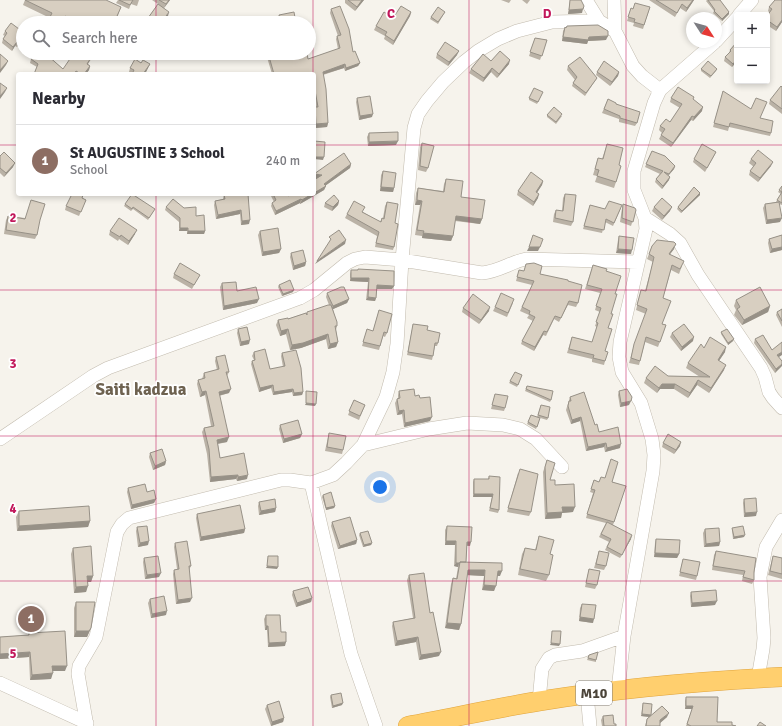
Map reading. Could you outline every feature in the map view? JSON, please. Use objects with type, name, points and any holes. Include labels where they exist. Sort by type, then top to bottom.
[{"type":"highway","name":"M10","points":[[408,726],[539,701],[587,694],[618,690],[782,677]]},
{"type":"street","points":[[586,0],[599,21],[615,31]]},
{"type":"street","points":[[614,0],[615,31],[633,66],[642,76],[660,90]]},
{"type":"street","points":[[742,12],[752,0]]},
{"type":"street","points":[[87,724],[78,674],[79,666],[96,637],[117,532],[122,524],[129,518],[281,480],[311,483],[333,475],[346,464],[363,445],[386,397],[393,372],[397,344],[402,260],[414,128],[418,114],[426,101],[464,62],[478,51],[517,30],[552,22],[599,21]]},
{"type":"street","points":[[722,34],[734,21]]},
{"type":"street","points":[[618,690],[624,636],[654,471],[652,439],[642,403],[622,372],[619,357],[620,342],[645,237],[646,218],[634,190],[634,171],[654,103],[660,90],[707,48]]},
{"type":"street","points":[[646,218],[670,234],[683,248],[698,274],[760,368],[765,377],[769,392],[782,408]]},
{"type":"street","points":[[0,439],[93,376],[108,368],[300,298],[314,290],[347,263],[355,259],[365,257],[402,260],[482,273],[494,271],[526,259],[638,262]]},
{"type":"street","points":[[363,445],[429,429],[467,423],[503,425],[520,429],[536,439],[562,467]]},
{"type":"street","points":[[311,483],[351,654],[376,726]]},
{"type":"street","points":[[758,678],[764,638],[760,577],[766,547],[782,520]]},
{"type":"street","points":[[539,701],[542,669],[549,658],[555,655],[582,651],[624,636]]},
{"type":"street","points":[[0,683],[87,724]]},
{"type":"street","points":[[587,694],[590,726]]},
{"type":"building","points":[[25,0],[106,0],[121,7],[117,16],[50,16],[52,13]]},
{"type":"building","points":[[119,0],[133,0],[130,5]]},
{"type":"building","points":[[159,0],[169,0],[166,4]]},
{"type":"building","points":[[348,0],[362,0],[357,7]]},
{"type":"building","points":[[570,0],[581,0],[584,6],[583,9],[569,10]]},
{"type":"building","points":[[656,0],[693,0],[687,8],[682,4],[677,13]]},
{"type":"building","points":[[708,0],[720,0],[729,12],[722,19],[722,12],[715,12]]},
{"type":"building","points":[[775,0],[782,0],[782,20],[777,27],[770,22],[770,12],[772,9],[769,7]]},
{"type":"building","points":[[635,3],[650,7],[644,25],[634,22],[635,19],[628,17],[631,8],[633,9]]},
{"type":"building","points":[[158,4],[169,12],[166,16],[149,16]]},
{"type":"building","points":[[340,6],[349,29],[353,52],[355,51],[360,63],[346,68],[345,64],[323,72],[326,89],[328,123],[316,124],[316,107],[318,107],[316,96],[316,72],[273,72],[270,60],[316,60],[316,56],[340,48],[337,36],[341,35],[331,9]]},
{"type":"building","points":[[401,6],[411,12],[394,41],[385,35],[387,32],[376,26],[384,12],[393,18]]},
{"type":"building","points":[[438,7],[445,12],[438,22],[431,17]]},
{"type":"building","points":[[294,12],[295,16],[279,16]]},
{"type":"building","points":[[11,23],[16,27],[16,43],[13,47],[3,39],[7,33],[5,31]]},
{"type":"building","points":[[598,25],[608,31],[608,36],[589,37],[588,40],[563,37],[565,27],[566,28],[567,26]]},
{"type":"building","points":[[535,38],[547,40],[542,56],[530,52]]},
{"type":"building","points":[[445,42],[459,51],[449,62],[437,54]]},
{"type":"building","points":[[734,45],[733,64],[725,57],[731,51],[730,50]]},
{"type":"building","points":[[500,51],[510,60],[499,74],[492,68],[484,78],[471,69],[483,54],[491,61]]},
{"type":"building","points":[[0,54],[8,61],[0,70]]},
{"type":"building","points":[[580,57],[597,78],[586,93],[573,83],[577,77],[568,66]]},
{"type":"building","points":[[32,60],[53,60],[63,69],[69,60],[90,60],[87,64],[90,66],[86,72],[35,72],[38,64]]},
{"type":"building","points":[[134,60],[141,63],[143,60],[150,64],[144,72],[133,72],[134,70],[130,68]]},
{"type":"building","points":[[604,61],[619,72],[612,82],[597,72]]},
{"type":"building","points":[[708,61],[717,69],[711,76],[701,69]]},
{"type":"building","points":[[0,83],[7,88],[0,96]]},
{"type":"building","points":[[781,86],[782,87],[782,109],[770,100]]},
{"type":"building","points":[[678,87],[694,97],[693,99],[703,107],[694,117],[692,116],[673,143],[661,135],[665,129],[660,126],[666,119],[670,122],[682,104],[671,98]]},
{"type":"building","points":[[534,88],[543,92],[538,102],[529,98]]},
{"type":"building","points":[[723,91],[751,109],[756,98],[767,102],[760,118],[773,121],[771,133],[730,123],[729,127],[714,123]]},
{"type":"building","points":[[370,96],[373,114],[360,116],[357,98]]},
{"type":"building","points":[[608,99],[616,104],[640,112],[637,123],[620,118],[620,116],[604,109]]},
{"type":"building","points":[[554,107],[562,114],[556,122],[547,115]]},
{"type":"building","points":[[398,132],[398,141],[369,142],[369,133]]},
{"type":"building","points":[[316,141],[325,142],[324,157],[316,157]]},
{"type":"building","points":[[422,143],[434,146],[428,168],[420,166]]},
{"type":"building","points":[[607,144],[623,148],[619,165],[621,166],[616,182],[597,176],[599,170],[595,169],[598,158],[603,159]]},
{"type":"building","points":[[702,144],[716,152],[707,168],[694,159]]},
{"type":"building","points":[[758,150],[773,162],[760,178],[750,171],[756,163],[751,159]]},
{"type":"building","points":[[652,151],[665,156],[675,166],[669,174],[664,172],[670,177],[663,186],[656,179],[663,171],[646,164]]},
{"type":"building","points":[[4,152],[15,163],[6,173],[0,168],[0,156]]},
{"type":"building","points":[[344,153],[351,164],[324,184],[326,186],[316,192],[316,179],[322,175],[316,174],[316,173]]},
{"type":"building","points":[[383,171],[396,173],[394,188],[381,187]]},
{"type":"building","points":[[531,172],[543,181],[536,192],[539,194],[534,202],[518,191]]},
{"type":"building","points":[[446,179],[463,181],[461,197],[485,200],[482,219],[456,216],[453,236],[423,233],[424,231],[417,230],[422,201],[417,200],[418,188],[444,192]]},
{"type":"building","points":[[694,187],[700,193],[682,211],[678,207]]},
{"type":"building","points":[[782,192],[782,203],[777,200]]},
{"type":"building","points":[[565,194],[576,195],[573,222],[555,218],[556,210],[563,211]]},
{"type":"building","points":[[334,195],[339,201],[333,207],[325,203]]},
{"type":"building","points":[[71,196],[83,196],[82,198],[86,200],[81,212],[66,206]]},
{"type":"building","points":[[131,196],[135,196],[155,209],[149,218],[133,207],[132,209],[125,204]]},
{"type":"building","points":[[224,196],[248,196],[250,220],[242,221],[241,210],[218,215],[215,201],[225,199]]},
{"type":"building","points":[[274,196],[309,196],[276,211],[272,203],[276,200]]},
{"type":"building","points":[[662,198],[672,207],[664,216],[654,207]]},
{"type":"building","points":[[173,199],[184,208],[196,207],[196,216],[204,215],[205,231],[188,231],[188,228],[180,228],[180,218],[166,207]]},
{"type":"building","points":[[31,200],[45,204],[37,235],[6,230],[8,216],[25,219]]},
{"type":"building","points":[[354,201],[365,207],[362,212],[381,222],[382,218],[384,219],[387,202],[398,204],[395,223],[398,224],[394,247],[376,243],[379,232],[347,214]]},
{"type":"building","points":[[609,201],[622,205],[614,223],[606,219],[604,230],[584,226],[590,205],[605,209]]},
{"type":"building","points":[[779,202],[782,218],[767,220],[765,204]]},
{"type":"building","points":[[623,204],[635,208],[636,210],[633,222],[622,218]]},
{"type":"building","points":[[119,218],[137,230],[129,241],[121,235],[120,237],[110,231]]},
{"type":"building","points":[[278,228],[281,249],[263,252],[260,231]]},
{"type":"building","points":[[339,230],[346,240],[317,261],[331,239],[329,237]]},
{"type":"building","points":[[533,235],[543,239],[540,247],[529,247]]},
{"type":"building","points":[[782,235],[782,247],[772,249],[769,239]]},
{"type":"building","points":[[619,236],[634,238],[632,250],[618,249]]},
{"type":"building","points":[[657,240],[674,242],[676,244],[669,254],[684,261],[680,269],[672,265],[663,298],[671,301],[662,324],[666,325],[660,342],[646,337],[640,361],[631,358],[634,344],[647,309],[637,305],[641,290],[646,291],[654,257],[649,254],[652,246]]},
{"type":"building","points":[[303,250],[306,262],[294,266],[291,253]]},
{"type":"building","points":[[180,263],[200,275],[194,285],[174,274]]},
{"type":"building","points":[[534,263],[542,266],[540,274],[568,280],[582,285],[578,303],[569,301],[561,318],[555,316],[547,332],[544,331],[535,347],[522,341],[535,317],[529,314],[530,311],[522,307],[534,281],[517,277],[519,270],[524,271],[526,264]]},
{"type":"building","points":[[593,265],[607,269],[606,271],[621,276],[615,294],[617,294],[611,314],[613,314],[608,328],[612,329],[605,351],[608,352],[605,361],[593,358],[594,355],[569,349],[572,337],[592,342],[598,323],[596,322],[601,308],[596,306],[602,289],[587,285]]},
{"type":"building","points":[[351,270],[394,271],[394,286],[377,285],[376,298],[368,297],[369,278],[351,278]]},
{"type":"building","points":[[290,280],[294,290],[283,294],[279,285]]},
{"type":"building","points":[[236,282],[237,291],[256,287],[259,299],[224,306],[222,283]]},
{"type":"building","points":[[344,287],[349,299],[333,306],[327,293]]},
{"type":"building","points":[[760,287],[770,306],[744,320],[737,309],[740,307],[736,300]]},
{"type":"building","points":[[501,293],[514,299],[508,313],[495,307]]},
{"type":"building","points":[[473,294],[490,307],[481,320],[463,308]]},
{"type":"building","points":[[331,305],[337,322],[337,326],[335,326],[338,342],[330,344],[328,334],[303,343],[292,345],[288,329],[281,331],[278,320],[288,319],[306,313],[307,315],[307,312]]},
{"type":"building","points":[[782,309],[782,321],[777,312]]},
{"type":"building","points":[[379,310],[392,314],[387,333],[384,332],[380,346],[363,342],[367,329],[373,331]]},
{"type":"building","points":[[413,324],[428,326],[427,330],[440,333],[438,343],[435,343],[433,356],[408,352]]},
{"type":"building","points":[[684,324],[694,337],[682,347],[672,333]]},
{"type":"building","points":[[247,327],[250,340],[241,342],[238,329]]},
{"type":"building","points":[[727,329],[734,339],[728,343],[721,332]]},
{"type":"building","points":[[763,335],[772,350],[782,342],[782,352],[777,355],[782,361],[782,364],[776,369],[755,339]]},
{"type":"building","points":[[710,337],[726,347],[718,360],[726,365],[711,388],[698,380],[690,393],[675,384],[662,384],[659,388],[646,378],[655,366],[668,376],[710,377],[688,363],[701,344],[704,348]]},
{"type":"building","points":[[265,349],[270,369],[285,366],[282,353],[296,350],[301,368],[303,392],[294,393],[293,389],[274,392],[273,385],[260,388],[252,361],[255,360],[254,352]]},
{"type":"building","points":[[225,355],[229,372],[226,372],[231,389],[219,392],[229,437],[217,440],[220,458],[244,453],[248,475],[238,477],[238,475],[211,477],[209,449],[204,428],[214,426],[206,391],[202,392],[198,380],[205,378],[204,373],[219,369],[216,357]]},
{"type":"building","points":[[515,372],[522,375],[518,385],[510,381]]},
{"type":"building","points":[[527,386],[553,391],[551,400],[526,389]]},
{"type":"building","points":[[414,389],[415,396],[419,395],[420,398],[430,397],[432,417],[405,423],[404,410],[399,411],[397,399],[400,398],[399,391]]},
{"type":"building","points":[[627,389],[632,397],[631,401],[621,403],[619,391]]},
{"type":"building","points":[[306,391],[317,392],[316,404],[306,403]]},
{"type":"building","points":[[584,392],[595,425],[597,424],[599,432],[618,427],[621,444],[607,448],[606,443],[588,447],[581,417],[572,420],[568,406],[569,401],[571,401],[570,397]]},
{"type":"building","points":[[495,394],[508,396],[505,408],[492,405]]},
{"type":"building","points":[[354,400],[365,405],[360,416],[349,411]]},
{"type":"building","points":[[541,405],[550,407],[548,418],[538,415]]},
{"type":"building","points":[[531,415],[540,418],[537,427],[528,422]]},
{"type":"building","points":[[298,420],[302,434],[284,439],[280,425]]},
{"type":"building","points":[[329,433],[346,436],[343,450],[327,447]]},
{"type":"building","points":[[668,434],[681,442],[676,450],[663,443]]},
{"type":"building","points":[[162,449],[166,461],[155,466],[150,453]]},
{"type":"building","points":[[611,459],[618,462],[612,482],[626,486],[614,522],[587,514],[595,490],[591,489],[594,480],[599,482],[601,477],[605,478]]},
{"type":"building","points":[[547,460],[555,463],[550,480],[555,480],[555,485],[574,484],[575,507],[562,507],[563,512],[547,513],[545,467]]},
{"type":"building","points":[[520,469],[538,474],[531,512],[508,508]]},
{"type":"building","points":[[489,476],[500,477],[499,510],[490,508],[493,494],[474,494],[474,479],[489,479]]},
{"type":"building","points":[[145,484],[147,492],[154,490],[156,499],[132,505],[128,488]]},
{"type":"building","points":[[331,492],[335,506],[326,508],[323,495]]},
{"type":"building","points":[[756,498],[757,512],[745,513],[744,499]]},
{"type":"building","points":[[275,499],[276,508],[261,511],[259,502]]},
{"type":"building","points":[[240,505],[245,529],[201,537],[197,514]]},
{"type":"building","points":[[89,506],[90,521],[19,526],[19,511]]},
{"type":"building","points":[[350,517],[357,540],[340,546],[332,522]]},
{"type":"building","points":[[607,522],[632,535],[622,555],[607,547],[611,539],[601,534]]},
{"type":"building","points":[[147,526],[149,541],[140,543],[137,527]]},
{"type":"building","points":[[447,526],[472,527],[471,542],[467,542],[466,562],[456,563],[456,541],[446,541]]},
{"type":"building","points":[[743,526],[745,535],[734,537],[732,528]]},
{"type":"building","points":[[719,528],[720,542],[706,544],[705,529]]},
{"type":"building","points":[[368,531],[372,543],[364,545],[360,533]]},
{"type":"building","points":[[539,536],[554,540],[550,554],[553,555],[549,575],[520,569],[525,548],[536,550]]},
{"type":"building","points":[[656,539],[680,540],[679,554],[655,553]]},
{"type":"building","points":[[187,541],[191,566],[189,566],[192,598],[178,600],[174,570],[179,569],[175,543]]},
{"type":"building","points":[[91,546],[93,576],[87,576],[88,586],[76,587],[73,548]]},
{"type":"building","points":[[599,551],[609,553],[606,566],[596,564]]},
{"type":"building","points":[[716,551],[756,558],[754,580],[743,577],[745,571],[713,566]]},
{"type":"building","points":[[158,556],[161,573],[147,575],[144,558]]},
{"type":"building","points":[[268,556],[278,556],[278,567],[267,566]]},
{"type":"building","points":[[773,556],[782,558],[782,574],[770,571]]},
{"type":"building","points":[[683,559],[700,562],[697,576],[680,572]]},
{"type":"building","points":[[460,562],[502,563],[502,571],[498,571],[496,586],[484,585],[485,570],[468,570],[461,624],[447,623],[453,578],[457,579]]},
{"type":"building","points":[[589,569],[600,571],[597,585],[586,583]]},
{"type":"building","points":[[424,573],[430,613],[433,612],[441,652],[421,655],[418,637],[397,641],[393,622],[415,618],[409,575]]},
{"type":"building","points":[[308,587],[312,598],[297,603],[293,591]]},
{"type":"building","points":[[716,590],[717,601],[692,603],[691,592]]},
{"type":"building","points":[[164,596],[167,611],[152,614],[150,599]]},
{"type":"building","points":[[76,602],[95,602],[91,628],[89,631],[76,631]]},
{"type":"building","points":[[582,604],[596,605],[594,619],[580,617]]},
{"type":"building","points":[[266,615],[280,615],[281,632],[286,632],[286,642],[269,643]]},
{"type":"building","points":[[65,631],[67,666],[52,666],[53,673],[32,675],[30,652],[0,654],[0,637],[29,635],[29,633]]},
{"type":"building","points":[[552,631],[561,631],[560,644],[551,643]]},
{"type":"building","points":[[598,652],[596,660],[588,658],[589,655]]},
{"type":"building","points":[[341,693],[343,703],[333,706],[331,695]]},
{"type":"building","points":[[686,697],[718,697],[717,722],[732,722],[732,725],[736,726],[691,726],[687,724],[693,706],[686,706]]},
{"type":"building","points":[[279,701],[284,718],[272,722],[267,705]]},
{"type":"building","points":[[643,703],[652,704],[651,715],[642,714]]},
{"type":"building","points":[[662,706],[669,713],[660,720],[660,726],[646,726],[647,719]]},
{"type":"building","points":[[613,715],[614,724],[616,724],[616,726],[604,726],[603,716]]},
{"type":"building","points":[[760,722],[766,726],[757,726]]},
{"type":"place","name":"St AUGUSTINE 3 School","points":[[31,619]]},
{"type":"district","name":"Saiti kadzua","points":[[141,389]]}]
